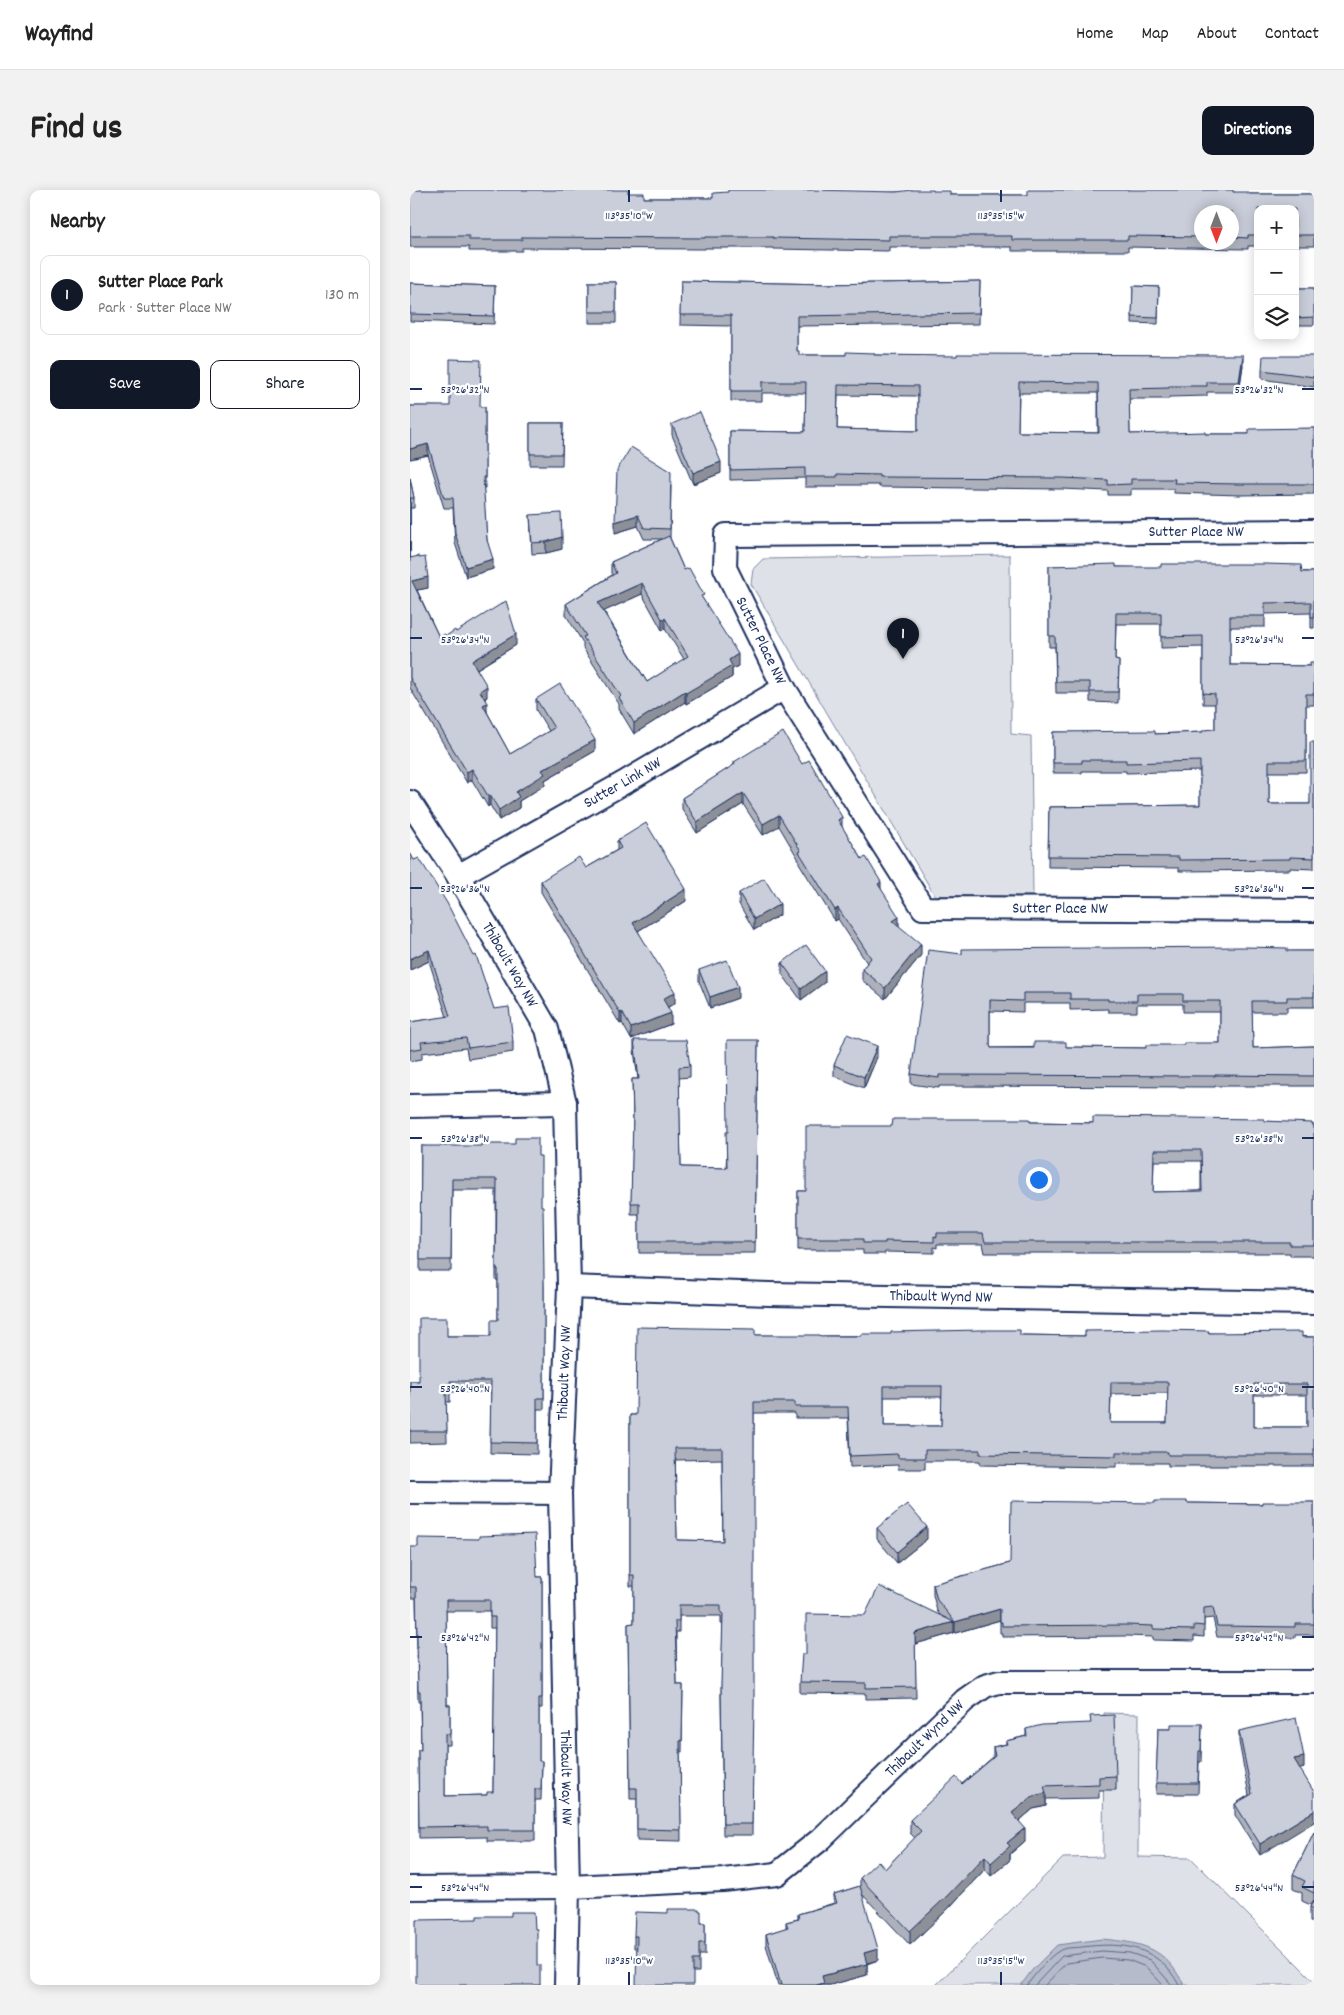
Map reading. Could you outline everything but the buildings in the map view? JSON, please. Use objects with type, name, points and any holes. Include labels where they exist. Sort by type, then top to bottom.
[{"type":"street","name":"Sutter Place NW","points":[[1314,532],[726,535],[725,568],[784,688],[923,908],[1314,910]]},
{"type":"street","name":"Sutter Link NW","points":[[458,876],[628,782],[784,688]]},
{"type":"street","name":"Thibault Way NW","points":[[410,802],[458,876],[547,1029],[565,1103],[569,1287],[560,1493],[568,1887],[566,1985]]},
{"type":"street","points":[[410,1106],[565,1103]]},
{"type":"street","name":"Thibault Wynd NW","points":[[569,1287],[779,1294],[1314,1303]]},
{"type":"street","points":[[410,1492],[560,1493]]},
{"type":"street","name":"Thibault Wynd NW","points":[[410,1888],[568,1887],[723,1880],[777,1874],[821,1839],[965,1700],[985,1686],[999,1682],[1314,1682]]},
{"type":"shaded area","points":[[1010,555],[1011,734],[1031,736],[1033,896],[935,896],[751,584],[753,569],[763,559]]},
{"type":"shaded area","points":[[1104,1713],[1139,1714],[1138,1857],[1191,1858],[1314,1981],[1314,1985],[936,1985],[1063,1858],[1103,1857]]},
{"type":"water","points":[[1102,1939],[1129,1942],[1160,1954],[1176,1972],[1184,1985],[1021,1985],[1033,1969],[1057,1945]]},
{"type":"place","name":"Sutter Place Park","points":[[903,659]]}]
